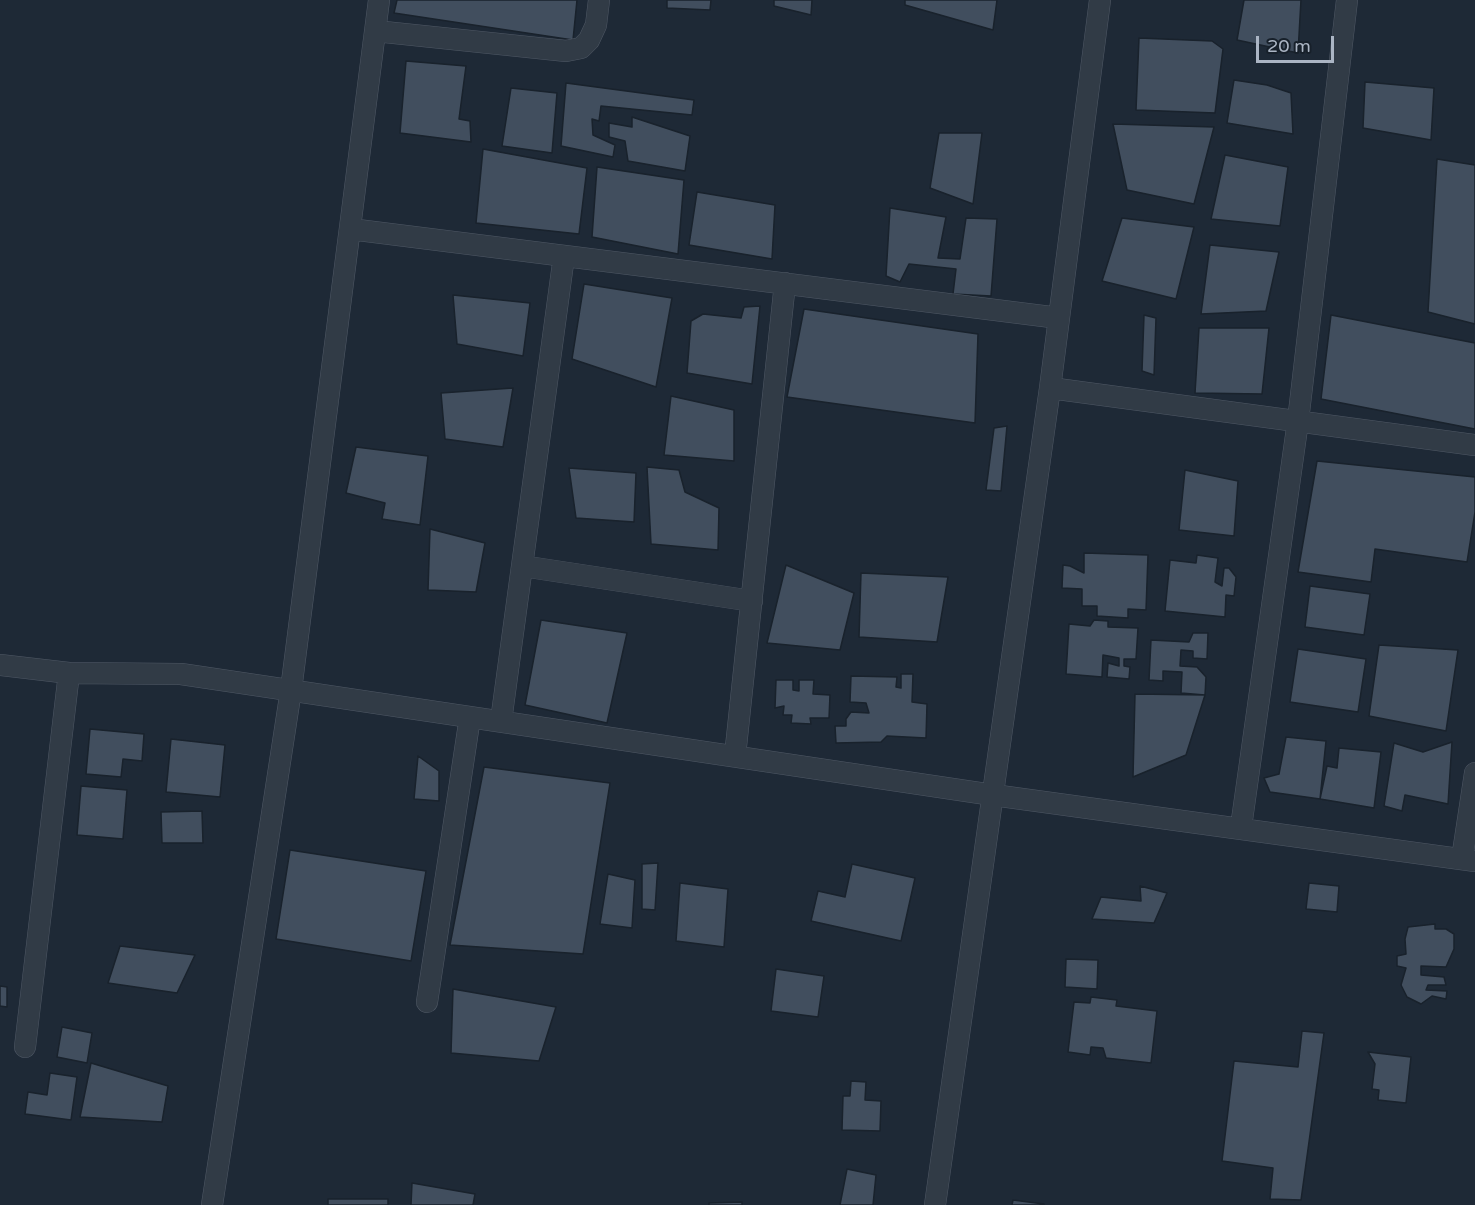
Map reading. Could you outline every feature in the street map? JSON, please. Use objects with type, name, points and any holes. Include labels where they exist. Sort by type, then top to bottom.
[{"type":"street","points":[[212,1205],[291,690],[379,0]]},
{"type":"street","points":[[375,31],[566,51],[580,48],[589,39],[596,25],[599,0]]},
{"type":"street","points":[[936,1205],[1050,388],[1100,0]]},
{"type":"street","points":[[1241,827],[1298,421],[1347,0]]},
{"type":"street","points":[[351,229],[1059,318]]},
{"type":"street","points":[[501,721],[564,256]]},
{"type":"street","points":[[735,756],[785,284]]},
{"type":"street","points":[[1050,388],[1475,445]]},
{"type":"street","points":[[522,566],[752,601]]},
{"type":"street","points":[[0,665],[69,673],[181,674],[993,795],[1241,827],[1469,860],[1475,773]]},
{"type":"street","points":[[25,1047],[69,673]]},
{"type":"street","points":[[427,1002],[470,717]]},
{"type":"building","points":[[397,0],[577,0],[573,40],[394,13]]},
{"type":"building","points":[[667,0],[711,0],[710,10],[667,8]]},
{"type":"building","points":[[774,0],[812,0],[811,15],[774,6]]},
{"type":"building","points":[[905,0],[997,0],[993,30],[905,5]]},
{"type":"building","points":[[1244,0],[1301,0],[1298,53],[1237,40]]},
{"type":"building","points":[[1139,38],[1212,41],[1223,49],[1215,113],[1136,110]]},
{"type":"building","points":[[406,61],[466,66],[459,119],[470,121],[471,142],[400,133]]},
{"type":"building","points":[[1234,80],[1267,85],[1291,93],[1293,134],[1227,123]]},
{"type":"building","points":[[1365,82],[1434,88],[1431,140],[1363,128]]},
{"type":"building","points":[[566,83],[694,100],[692,115],[601,106],[599,121],[592,119],[593,135],[615,145],[613,157],[561,146]]},
{"type":"building","points":[[511,88],[557,93],[552,153],[502,146]]},
{"type":"building","points":[[632,117],[690,136],[685,171],[628,161],[625,141],[609,137],[609,123],[632,127]]},
{"type":"building","points":[[1113,124],[1214,127],[1194,204],[1127,190]]},
{"type":"building","points":[[939,133],[982,133],[973,204],[930,188]]},
{"type":"building","points":[[483,149],[587,168],[579,234],[476,223]]},
{"type":"building","points":[[1225,155],[1288,167],[1280,226],[1211,219]]},
{"type":"building","points":[[1437,159],[1475,165],[1475,324],[1428,312]]},
{"type":"building","points":[[597,167],[684,180],[678,254],[592,237]]},
{"type":"building","points":[[697,192],[775,205],[772,259],[689,245]]},
{"type":"building","points":[[890,208],[946,217],[938,258],[960,259],[966,218],[997,219],[991,296],[953,294],[956,269],[909,264],[900,282],[886,276]]},
{"type":"building","points":[[1122,218],[1194,227],[1176,299],[1102,281]]},
{"type":"building","points":[[1210,245],[1279,252],[1266,311],[1201,314]]},
{"type":"building","points":[[584,284],[672,298],[656,387],[572,359]]},
{"type":"building","points":[[453,295],[530,303],[523,356],[457,344]]},
{"type":"building","points":[[760,306],[752,384],[687,373],[691,321],[703,314],[741,318],[744,307]]},
{"type":"building","points":[[804,309],[978,334],[975,423],[787,397]]},
{"type":"building","points":[[1144,315],[1156,318],[1154,375],[1142,371]]},
{"type":"building","points":[[1331,315],[1475,343],[1475,429],[1321,399]]},
{"type":"building","points":[[1199,328],[1269,328],[1262,394],[1195,393]]},
{"type":"building","points":[[513,388],[503,447],[445,439],[441,393]]},
{"type":"building","points":[[671,396],[734,410],[734,461],[664,455]]},
{"type":"building","points":[[1007,426],[1001,491],[986,490],[994,428]]},
{"type":"building","points":[[356,447],[428,456],[420,525],[382,519],[385,503],[346,493]]},
{"type":"building","points":[[1317,461],[1475,477],[1475,512],[1467,562],[1375,549],[1371,582],[1298,572]]},
{"type":"building","points":[[647,467],[679,470],[685,492],[719,508],[718,550],[651,544]]},
{"type":"building","points":[[569,468],[636,473],[634,522],[576,518]]},
{"type":"building","points":[[1185,470],[1238,481],[1234,536],[1179,530]]},
{"type":"building","points":[[430,529],[485,543],[476,592],[428,590]]},
{"type":"building","points":[[1084,553],[1148,555],[1146,610],[1128,609],[1128,618],[1097,616],[1097,606],[1082,606],[1082,589],[1062,588],[1063,565],[1084,573]]},
{"type":"building","points":[[1197,555],[1218,558],[1215,582],[1222,586],[1224,568],[1229,568],[1236,577],[1234,596],[1226,595],[1225,617],[1165,611],[1170,560],[1196,563]]},
{"type":"building","points":[[786,565],[854,593],[840,650],[767,643]]},
{"type":"building","points":[[861,573],[948,577],[937,642],[859,637]]},
{"type":"building","points":[[1310,586],[1370,594],[1364,635],[1305,627]]},
{"type":"building","points":[[541,620],[627,633],[607,723],[525,705]]},
{"type":"building","points":[[1094,620],[1108,621],[1108,627],[1138,628],[1136,659],[1124,659],[1124,666],[1130,667],[1129,679],[1107,677],[1108,663],[1119,666],[1119,658],[1103,655],[1102,677],[1066,674],[1069,624],[1090,626]]},
{"type":"building","points":[[1193,633],[1208,633],[1207,659],[1193,658],[1193,651],[1181,650],[1180,666],[1197,667],[1206,677],[1205,695],[1181,693],[1182,672],[1163,671],[1163,681],[1149,680],[1151,640],[1189,642]]},
{"type":"building","points":[[1379,645],[1458,650],[1446,731],[1369,716]]},
{"type":"building","points":[[1298,649],[1366,659],[1358,712],[1290,702]]},
{"type":"building","points":[[901,674],[913,674],[912,702],[927,704],[926,738],[887,736],[881,742],[836,743],[835,726],[846,726],[846,719],[851,712],[869,713],[866,703],[850,702],[851,676],[897,677],[896,687],[901,688]]},
{"type":"building","points":[[776,680],[793,680],[793,690],[799,691],[799,680],[814,680],[813,694],[830,695],[829,718],[810,718],[811,724],[791,723],[792,715],[783,715],[784,706],[775,708]]},
{"type":"building","points":[[1135,694],[1205,695],[1186,755],[1133,777]]},
{"type":"building","points":[[90,729],[144,734],[142,761],[123,759],[121,777],[86,774]]},
{"type":"building","points":[[1286,737],[1326,741],[1320,799],[1270,792],[1264,778],[1279,774]]},
{"type":"building","points":[[171,739],[225,745],[220,797],[166,792]]},
{"type":"building","points":[[1452,742],[1448,804],[1405,795],[1402,811],[1384,806],[1394,743],[1423,752]]},
{"type":"building","points":[[1339,748],[1381,752],[1374,808],[1320,799],[1327,766],[1337,768]]},
{"type":"building","points":[[418,756],[439,771],[439,801],[414,799]]},
{"type":"building","points":[[484,767],[610,783],[583,954],[450,945]]},
{"type":"building","points":[[81,786],[127,790],[123,839],[77,835]]},
{"type":"building","points":[[202,811],[203,843],[162,843],[161,812]]},
{"type":"building","points":[[290,850],[426,871],[411,961],[276,939]]},
{"type":"building","points":[[658,863],[655,910],[642,909],[642,864]]},
{"type":"building","points":[[852,864],[915,878],[901,941],[811,921],[818,891],[845,897]]},
{"type":"building","points":[[608,874],[635,880],[632,928],[600,924]]},
{"type":"building","points":[[680,883],[728,889],[724,947],[676,941]]},
{"type":"building","points":[[1309,883],[1339,886],[1337,912],[1306,909]]},
{"type":"building","points":[[1140,886],[1167,893],[1154,923],[1092,919],[1101,897],[1141,901]]},
{"type":"building","points":[[1435,924],[1435,929],[1446,929],[1454,934],[1454,949],[1446,967],[1421,966],[1421,975],[1444,977],[1446,985],[1428,985],[1426,990],[1447,991],[1446,999],[1432,996],[1421,1004],[1407,997],[1401,985],[1406,968],[1397,966],[1397,956],[1406,954],[1405,939],[1408,927]]},
{"type":"building","points":[[120,946],[195,955],[177,993],[108,983]]},
{"type":"building","points":[[1066,959],[1098,960],[1097,989],[1065,987]]},
{"type":"building","points":[[776,969],[824,976],[818,1017],[771,1011]]},
{"type":"building","points":[[0,986],[7,987],[7,1007],[0,1006]]},
{"type":"building","points":[[453,989],[556,1007],[539,1061],[451,1053]]},
{"type":"building","points":[[1091,997],[1117,1000],[1116,1006],[1157,1011],[1151,1063],[1106,1058],[1103,1048],[1091,1047],[1090,1055],[1068,1052],[1074,1002],[1090,1003]]},
{"type":"building","points":[[62,1027],[92,1033],[87,1063],[57,1057]]},
{"type":"building","points":[[1302,1031],[1324,1033],[1301,1200],[1270,1199],[1273,1168],[1222,1161],[1234,1061],[1298,1067]]},
{"type":"building","points":[[1368,1052],[1411,1057],[1406,1103],[1378,1100],[1379,1090],[1372,1089],[1375,1064]]},
{"type":"building","points":[[91,1063],[168,1086],[162,1122],[80,1117]]},
{"type":"building","points":[[50,1073],[77,1077],[71,1120],[25,1114],[28,1092],[47,1095]]},
{"type":"building","points":[[851,1081],[866,1082],[865,1100],[881,1101],[880,1131],[842,1130],[843,1096],[850,1096]]},
{"type":"building","points":[[847,1169],[876,1175],[873,1205],[840,1205]]},
{"type":"building","points":[[412,1183],[475,1194],[473,1205],[411,1205]]},
{"type":"building","points":[[328,1199],[388,1199],[388,1205],[328,1205]]},
{"type":"building","points":[[1013,1200],[1044,1204],[1044,1205],[1012,1205]]},
{"type":"building","points":[[742,1202],[742,1205],[709,1205],[709,1203]]}]
